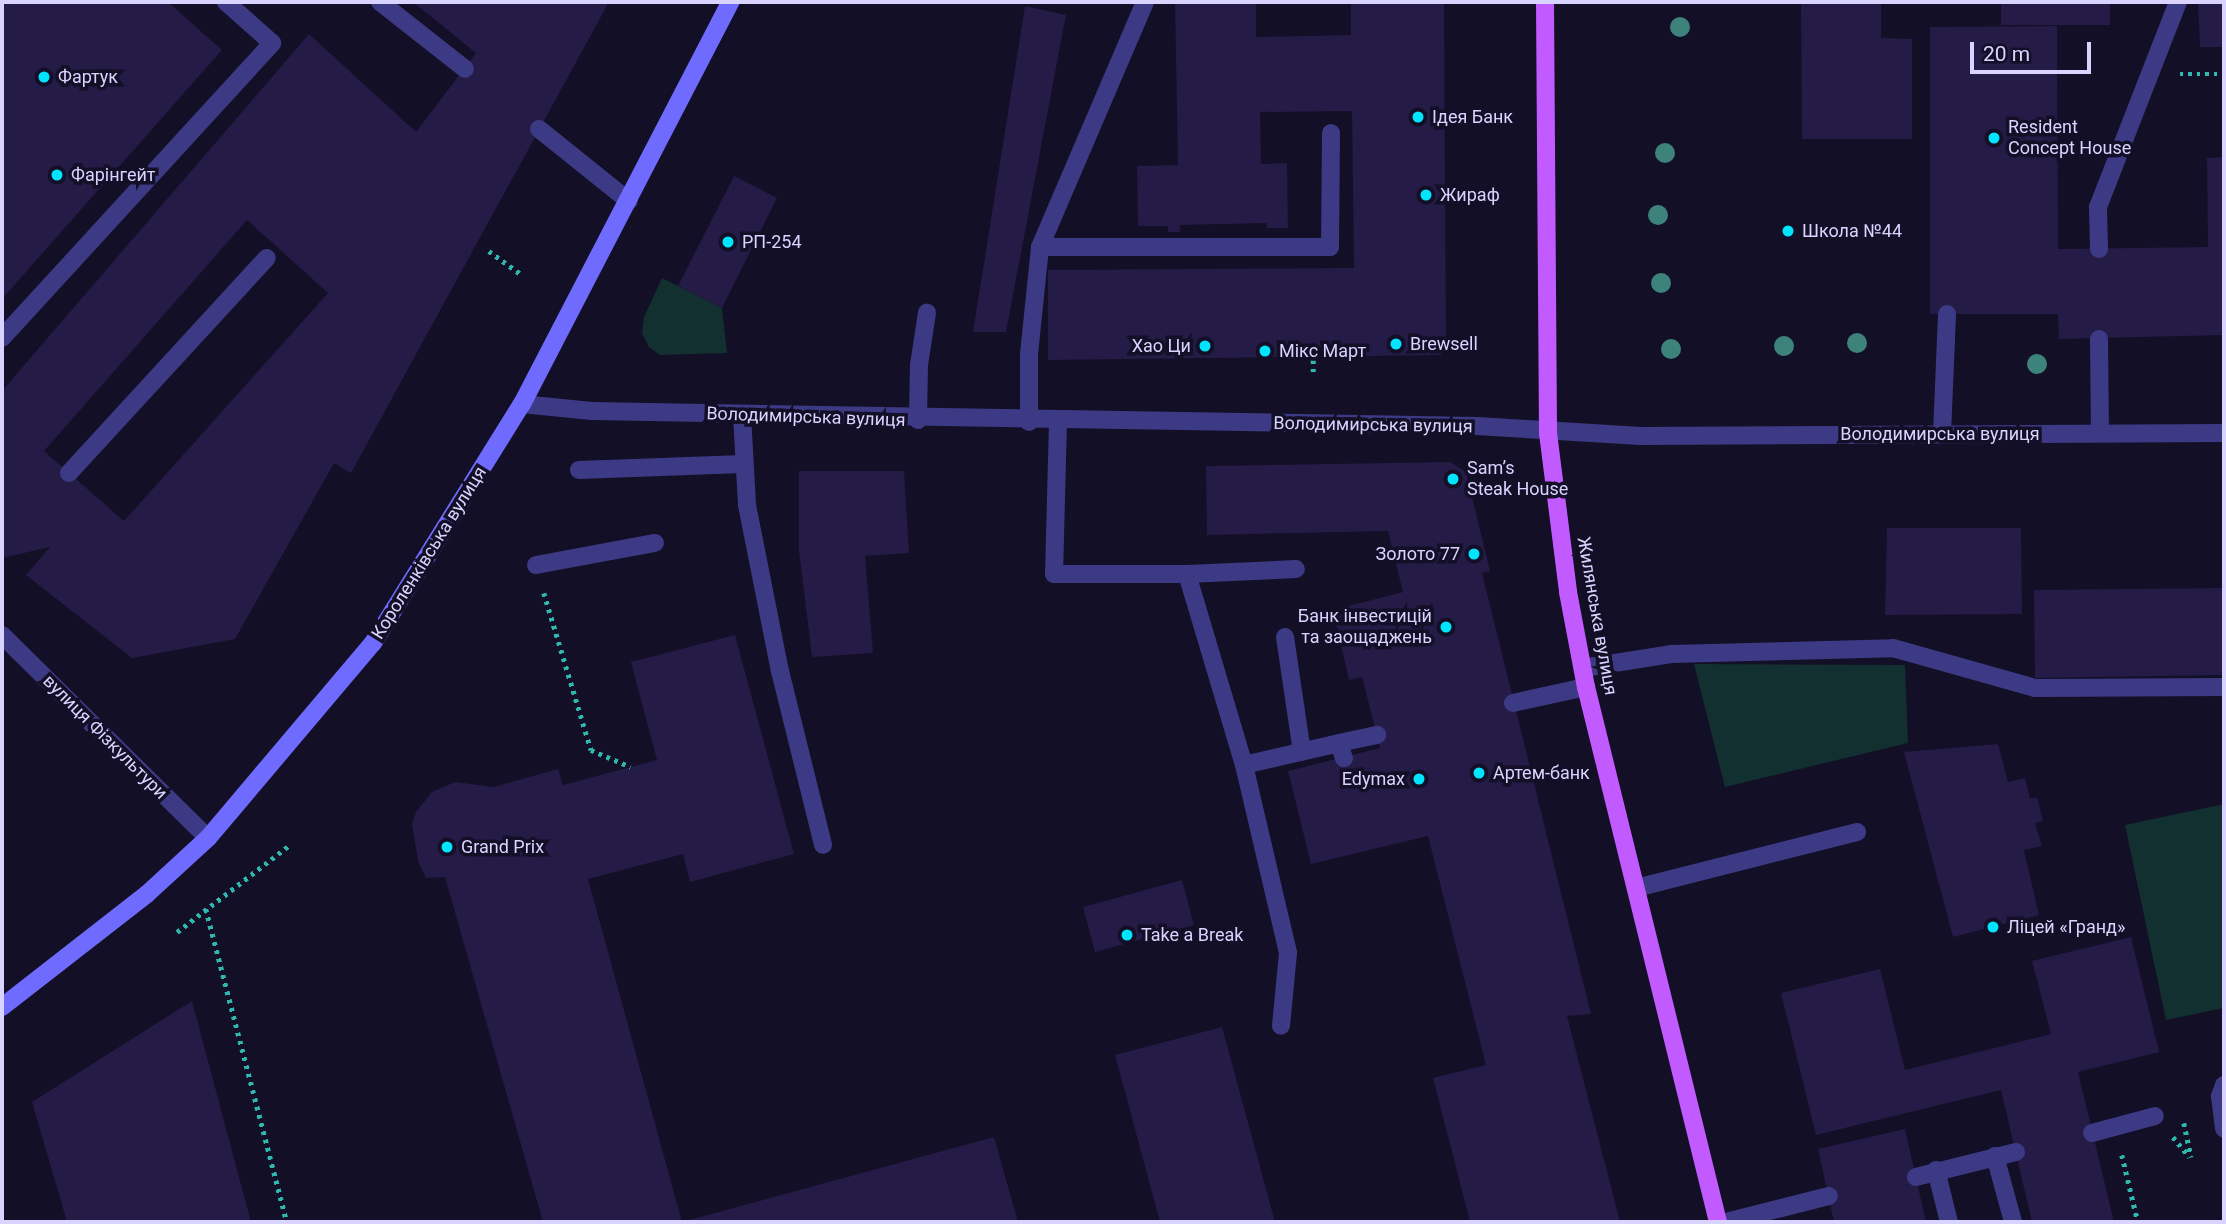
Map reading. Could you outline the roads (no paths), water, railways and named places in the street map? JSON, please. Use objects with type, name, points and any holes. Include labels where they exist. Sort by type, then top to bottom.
[{"type":"main road","name":"Короленківська вулиця","points":[[2,1007],[147,894],[208,838],[373,643],[522,404],[730,2]]},
{"type":"main road","name":"Жилянська вулиця","points":[[1545,2],[1548,433],[1568,592],[1586,687],[1718,1222]]},
{"type":"street","points":[[2,338],[272,43],[226,2]]},
{"type":"street","points":[[380,2],[465,69]]},
{"type":"street","points":[[1029,422],[1029,354],[1040,247],[1145,2]]},
{"type":"street","points":[[2099,249],[2098,207],[2178,2]]},
{"type":"street","points":[[539,129],[629,201]]},
{"type":"street","points":[[1040,247],[1330,247],[1331,133]]},
{"type":"street","points":[[69,473],[267,258]]},
{"type":"street","points":[[918,420],[919,365],[927,313]]},
{"type":"street","points":[[1942,434],[1947,314]]},
{"type":"street","points":[[2099,339],[2101,433]]},
{"type":"street","name":"Володимирська вулиця","points":[[522,404],[592,411],[1029,422],[1477,426],[1548,433],[2224,433]]},
{"type":"street","points":[[742,415],[743,464],[779,671],[823,845]]},
{"type":"street","points":[[1058,422],[1054,574],[1187,574],[1296,569]]},
{"type":"street","points":[[579,470],[743,464]]},
{"type":"street","points":[[536,565],[655,543]]},
{"type":"street","points":[[1187,574],[1244,765],[1289,953],[1281,1026]]},
{"type":"street","name":"вулиця Фізкультури","points":[[2,635],[208,838]]},
{"type":"street","points":[[1285,637],[1302,752]]},
{"type":"street","points":[[1583,668],[1671,654],[1893,648],[2035,688],[2224,687]]},
{"type":"street","points":[[1513,703],[1586,687]]},
{"type":"street","points":[[1244,765],[1302,752],[1342,750],[1377,735]]},
{"type":"street","points":[[1636,888],[1857,832]]},
{"type":"street","points":[[2224,1085],[2220,1096],[2224,1129]]},
{"type":"street","points":[[2092,1133],[2155,1116]]},
{"type":"street","points":[[1916,1177],[2016,1152]]},
{"type":"street","points":[[1996,1156],[2013,1222]]},
{"type":"street","points":[[1936,1170],[1949,1222]]},
{"type":"street","points":[[1726,1222],[1829,1196]]},
{"type":"place","name":"Фартук","points":[[44,77]]},
{"type":"place","name":"Ідея Банк","points":[[1418,117]]},
{"type":"place","name":"Resident Concept House","points":[[1994,138]]},
{"type":"place","name":"Фарінгейт","points":[[57,175]]},
{"type":"place","name":"Жираф","points":[[1426,195]]},
{"type":"place","name":"Школа №44","points":[[1788,231]]},
{"type":"place","name":"РП-254","points":[[728,242]]},
{"type":"place","name":"Brewsell","points":[[1396,344]]},
{"type":"place","name":"Хао Ци","points":[[1205,346]]},
{"type":"place","name":"Мікс Март","points":[[1265,351]]},
{"type":"place","name":"Sam’s Steak House","points":[[1453,479]]},
{"type":"place","name":"Золото 77","points":[[1474,554]]},
{"type":"place","name":"Банк інвестицій та заощаджень","points":[[1446,627]]},
{"type":"place","name":"Артем-банк","points":[[1479,773]]},
{"type":"place","name":"Edymax","points":[[1419,779]]},
{"type":"place","name":"Grand Prix","points":[[447,847]]},
{"type":"place","name":"Ліцей «Гранд»","points":[[1993,927]]},
{"type":"place","name":"Take a Break","points":[[1127,935]]}]
